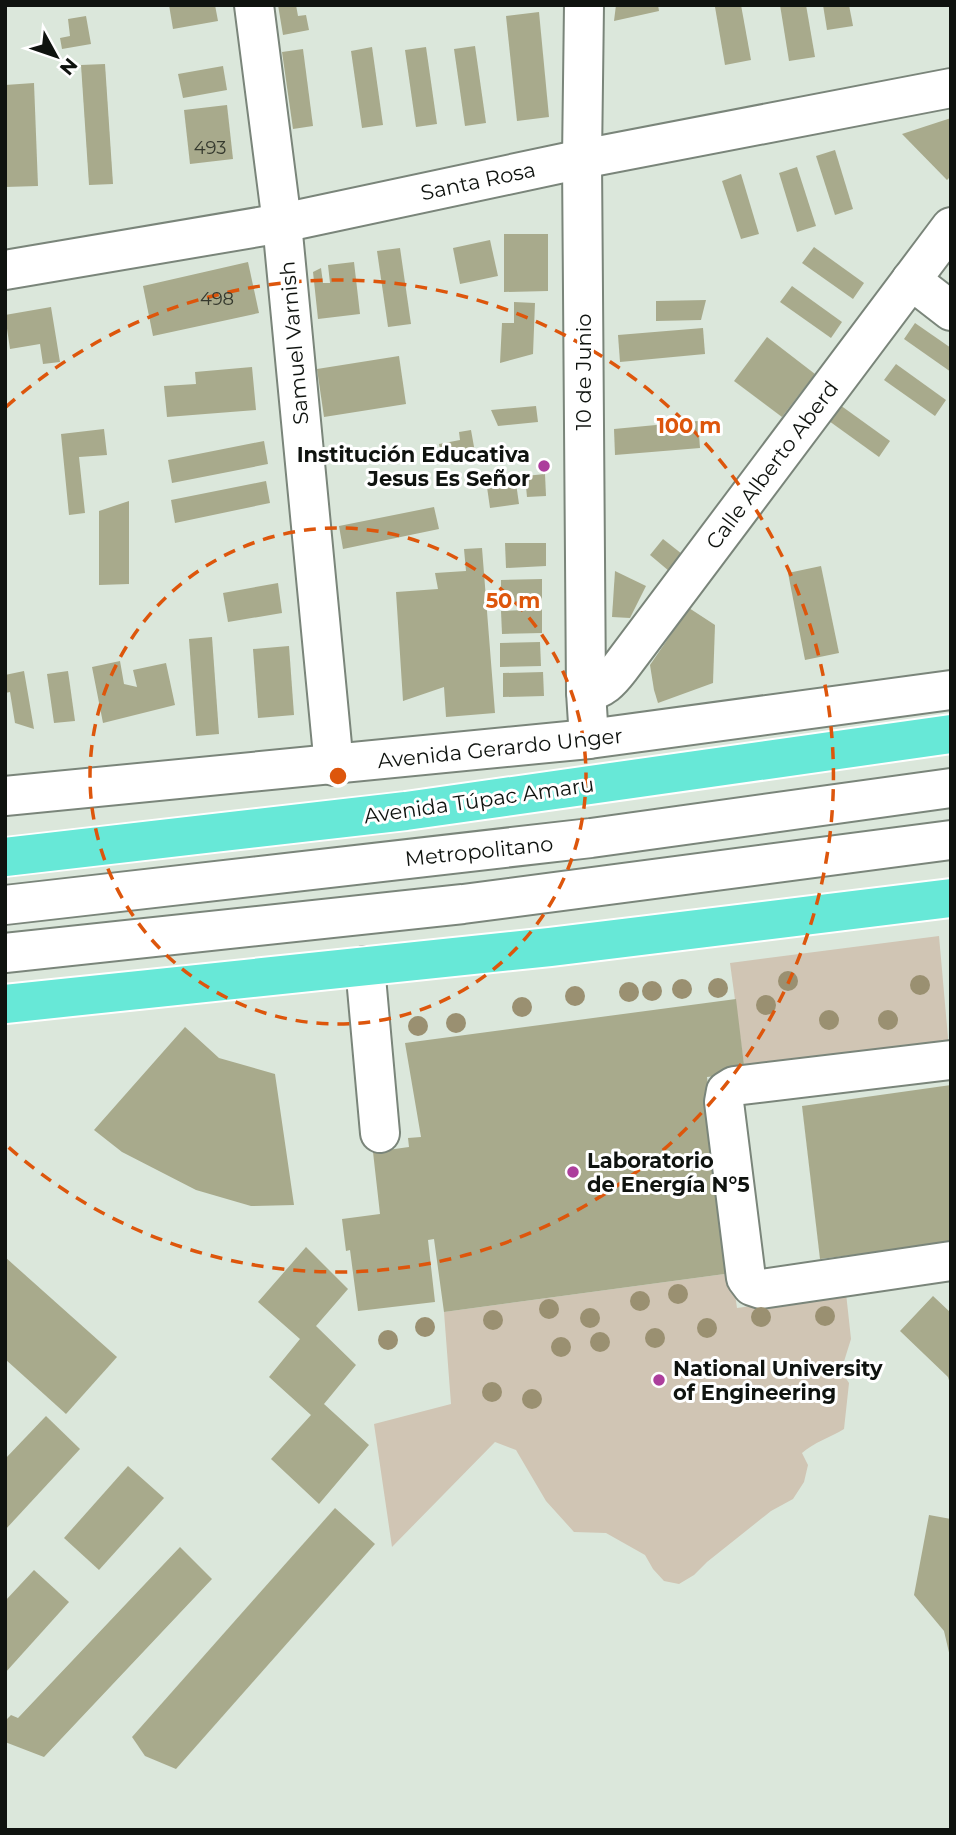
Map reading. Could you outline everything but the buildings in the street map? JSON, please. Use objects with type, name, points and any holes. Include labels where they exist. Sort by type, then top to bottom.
[{"type":"main road","name":"Avenida Túpac Amaru","points":[[5,857],[406,811],[951,734]]},
{"type":"main road","points":[[5,1004],[550,947],[951,898]]},
{"type":"street","name":"Samuel Varnish","points":[[254,5],[282,223],[334,766]]},
{"type":"street","name":"10 de Junio","points":[[584,5],[582,159],[586,692],[589,739]]},
{"type":"street","name":"Santa Rosa","points":[[5,270],[282,223],[582,159],[951,88]]},
{"type":"street","name":"Calle Alberto Aberd","points":[[586,692],[598,690],[614,676],[951,227]]},
{"type":"street","points":[[911,280],[951,311]]},
{"type":"street","name":"Avenida Gerardo Unger","points":[[5,796],[334,766],[589,739],[951,690]]},
{"type":"street","name":"Metropolitano","points":[[5,905],[591,838],[951,788]]},
{"type":"street","points":[[5,953],[463,904],[951,840]]},
{"type":"street","points":[[365,966],[380,1133]]},
{"type":"street","points":[[951,1060],[734,1086],[726,1091],[724,1102],[746,1278],[751,1286],[761,1289],[951,1261]]},
{"type":"shaded area","points":[[939,936],[949,1049],[745,1073],[730,963]]},
{"type":"shaded area","points":[[732,1273],[737,1308],[846,1293],[851,1339],[841,1371],[849,1383],[844,1429],[802,1453],[808,1465],[804,1482],[793,1499],[771,1511],[694,1575],[679,1584],[664,1581],[645,1555],[606,1533],[574,1532],[546,1501],[516,1450],[495,1442],[392,1547],[374,1424],[451,1404],[444,1312]]},
{"type":"place","name":"Institución Educativa Jesus Es Señor","points":[[544,466]]},
{"type":"place","name":"Laboratorio de Energía N°5","points":[[573,1172]]},
{"type":"place","name":"National University of Engineering","points":[[659,1380]]}]
